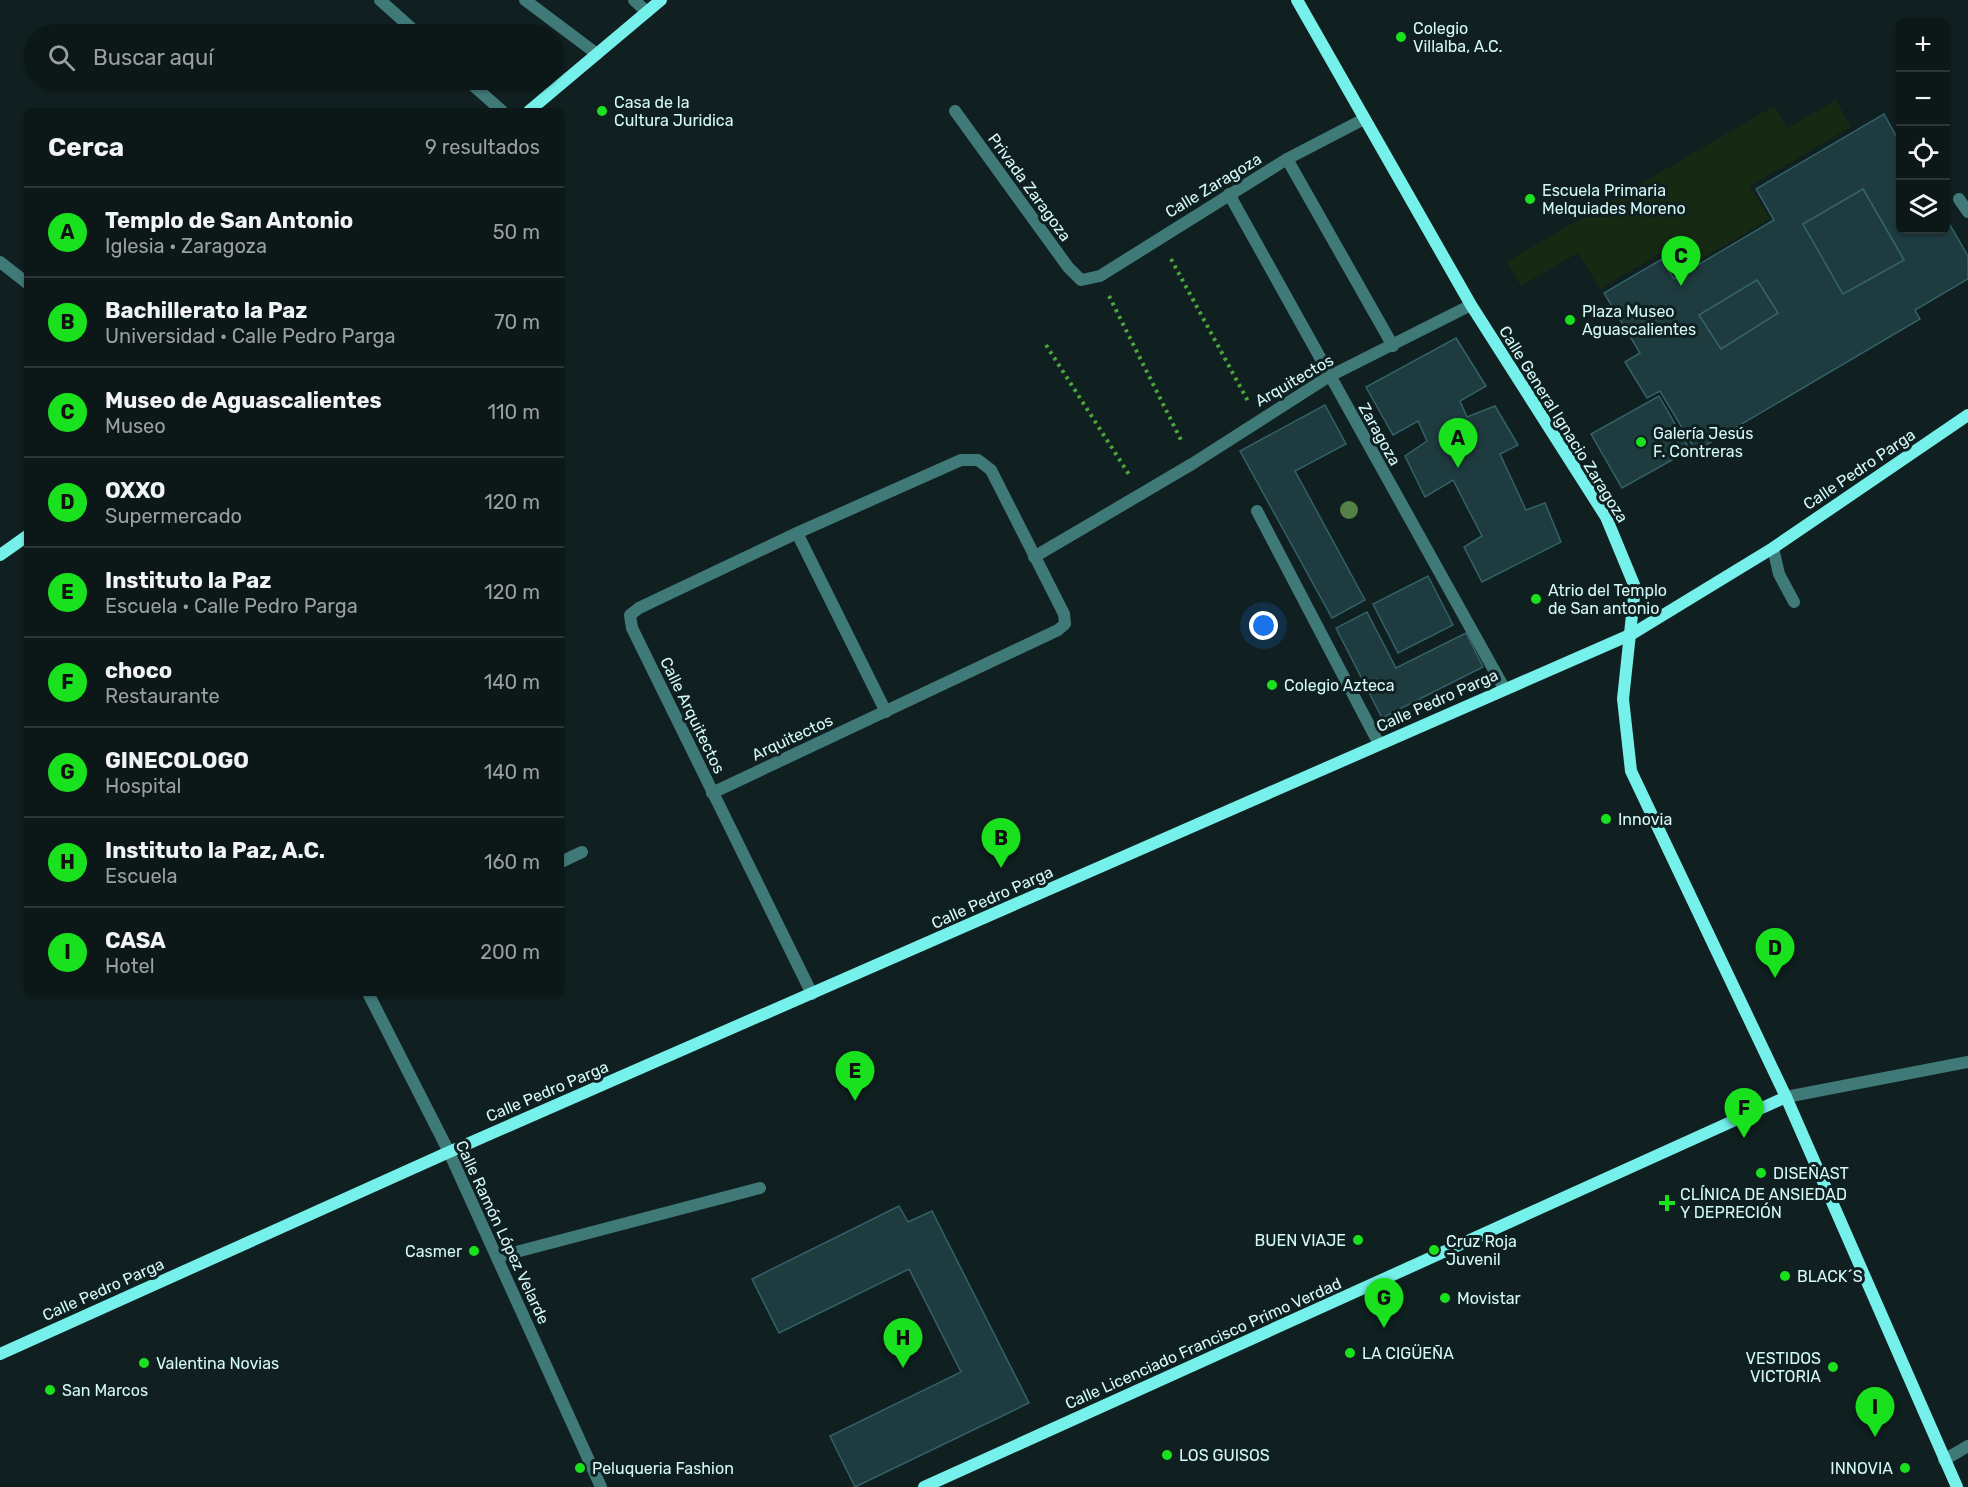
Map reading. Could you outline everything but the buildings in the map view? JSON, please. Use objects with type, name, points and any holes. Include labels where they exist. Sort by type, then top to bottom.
[{"type":"street","points":[[380,0],[407,24]]},
{"type":"street","points":[[525,0],[557,24]]},
{"type":"street","points":[[634,0],[647,12]]},
{"type":"street","points":[[564,82],[662,0]]},
{"type":"street","name":"Calle General Ignacio Zaragoza","points":[[1297,0],[1471,305],[1606,517],[1635,587],[1632,634],[1623,699],[1631,771],[1786,1097],[1957,1487]]},
{"type":"street","points":[[564,29],[597,54]]},
{"type":"street","points":[[478,90],[498,108]]},
{"type":"street","points":[[533,108],[554,90]]},
{"type":"street","name":"Privada Zaragoza","points":[[955,111],[1068,267],[1081,280]]},
{"type":"street","name":"Calle Zaragoza","points":[[1081,280],[1100,276],[1228,194],[1287,159],[1364,119]]},
{"type":"street","points":[[1287,159],[1393,346]]},
{"type":"street","name":"Zaragoza","points":[[1228,194],[1328,377],[1504,688]]},
{"type":"street","points":[[1959,200],[1968,212]]},
{"type":"street","points":[[0,262],[24,281]]},
{"type":"street","name":"Arquitectos","points":[[712,793],[1058,630],[1065,624],[1064,614],[1035,557],[1192,464],[1328,377],[1471,305]]},
{"type":"street","name":"Calle Pedro Parga","points":[[0,1354],[449,1152],[1504,688],[1632,634],[1773,548],[1968,415]]},
{"type":"street","name":"Calle Arquitectos","points":[[812,994],[632,628],[630,615],[639,608],[797,533],[961,460],[978,460],[991,470],[1035,557]]},
{"type":"street","points":[[1257,511],[1379,744]]},
{"type":"street","points":[[797,533],[886,712]]},
{"type":"street","points":[[0,555],[24,538]]},
{"type":"street","points":[[1773,548],[1779,574],[1794,603]]},
{"type":"street","points":[[564,861],[582,852]]},
{"type":"street","name":"Calle Ramón López Velarde","points":[[370,996],[449,1152],[601,1487]]},
{"type":"street","name":"Calle Licenciado Francisco Primo Verdad","points":[[924,1487],[1786,1097],[1968,1062]]},
{"type":"street","points":[[496,1257],[760,1188]]},
{"type":"street","points":[[1944,1460],[1968,1446]]},
{"type":"path","points":[[1159,237],[1258,420]]},
{"type":"path","points":[[1100,276],[1192,464]]},
{"type":"path","points":[[1046,345],[1141,494]]},
{"type":"green space","points":[[1836,100],[1851,127],[1750,186],[1770,219],[1677,273],[1664,251],[1600,289],[1578,253],[1521,286],[1506,262],[1774,106],[1787,128]]},
{"type":"place","name":"Colegio Villalba, A.C.","points":[[1401,37]]},
{"type":"place","name":"Casa de la Cultura Juridica","points":[[602,111]]},
{"type":"place","name":"Escuela Primaria Melquiades Moreno","points":[[1530,199]]},
{"type":"place","name":"Museo de Aguascalientes","points":[[1681,286]]},
{"type":"place","name":"Plaza Museo Aguascalientes","points":[[1570,320]]},
{"type":"place","name":"Galería Jesús F. Contreras","points":[[1641,442]]},
{"type":"place","name":"Templo de San Antonio","points":[[1458,468]]},
{"type":"place","name":"Atrio del Templo de San antonio","points":[[1536,599]]},
{"type":"place","name":"Colegio Azteca","points":[[1272,685]]},
{"type":"place","name":"Innovia","points":[[1606,819]]},
{"type":"place","name":"Bachillerato la Paz","points":[[1001,868]]},
{"type":"place","name":"OXXO","points":[[1775,978]]},
{"type":"place","name":"Instituto la Paz","points":[[855,1101]]},
{"type":"place","name":"choco","points":[[1744,1138]]},
{"type":"place","name":"DISEÑAST","points":[[1761,1173]]},
{"type":"place","name":"CLÍNICA DE ANSIEDAD Y DEPRECIÓN","points":[[1667,1203]]},
{"type":"place","name":"BUEN VIAJE","points":[[1358,1240]]},
{"type":"place","name":"Cruz Roja Juvenil","points":[[1434,1250]]},
{"type":"place","name":"Casmer","points":[[474,1251]]},
{"type":"place","name":"BLACK´S","points":[[1785,1276]]},
{"type":"place","name":"Movistar","points":[[1445,1298]]},
{"type":"place","name":"GINECOLOGO","points":[[1384,1328]]},
{"type":"place","name":"LA CIGÜEÑA","points":[[1350,1353]]},
{"type":"place","name":"Valentina Novias","points":[[144,1363]]},
{"type":"place","name":"VESTIDOS VICTORIA","points":[[1833,1367]]},
{"type":"place","name":"Instituto la Paz, A.C.","points":[[903,1368]]},
{"type":"place","name":"San Marcos","points":[[50,1390]]},
{"type":"place","name":"CASA","points":[[1875,1437]]},
{"type":"place","name":"LOS GUISOS","points":[[1167,1455]]},
{"type":"place","name":"Peluqueria Fashion","points":[[580,1468]]},
{"type":"place","name":"INNOVIA","points":[[1905,1468]]}]
